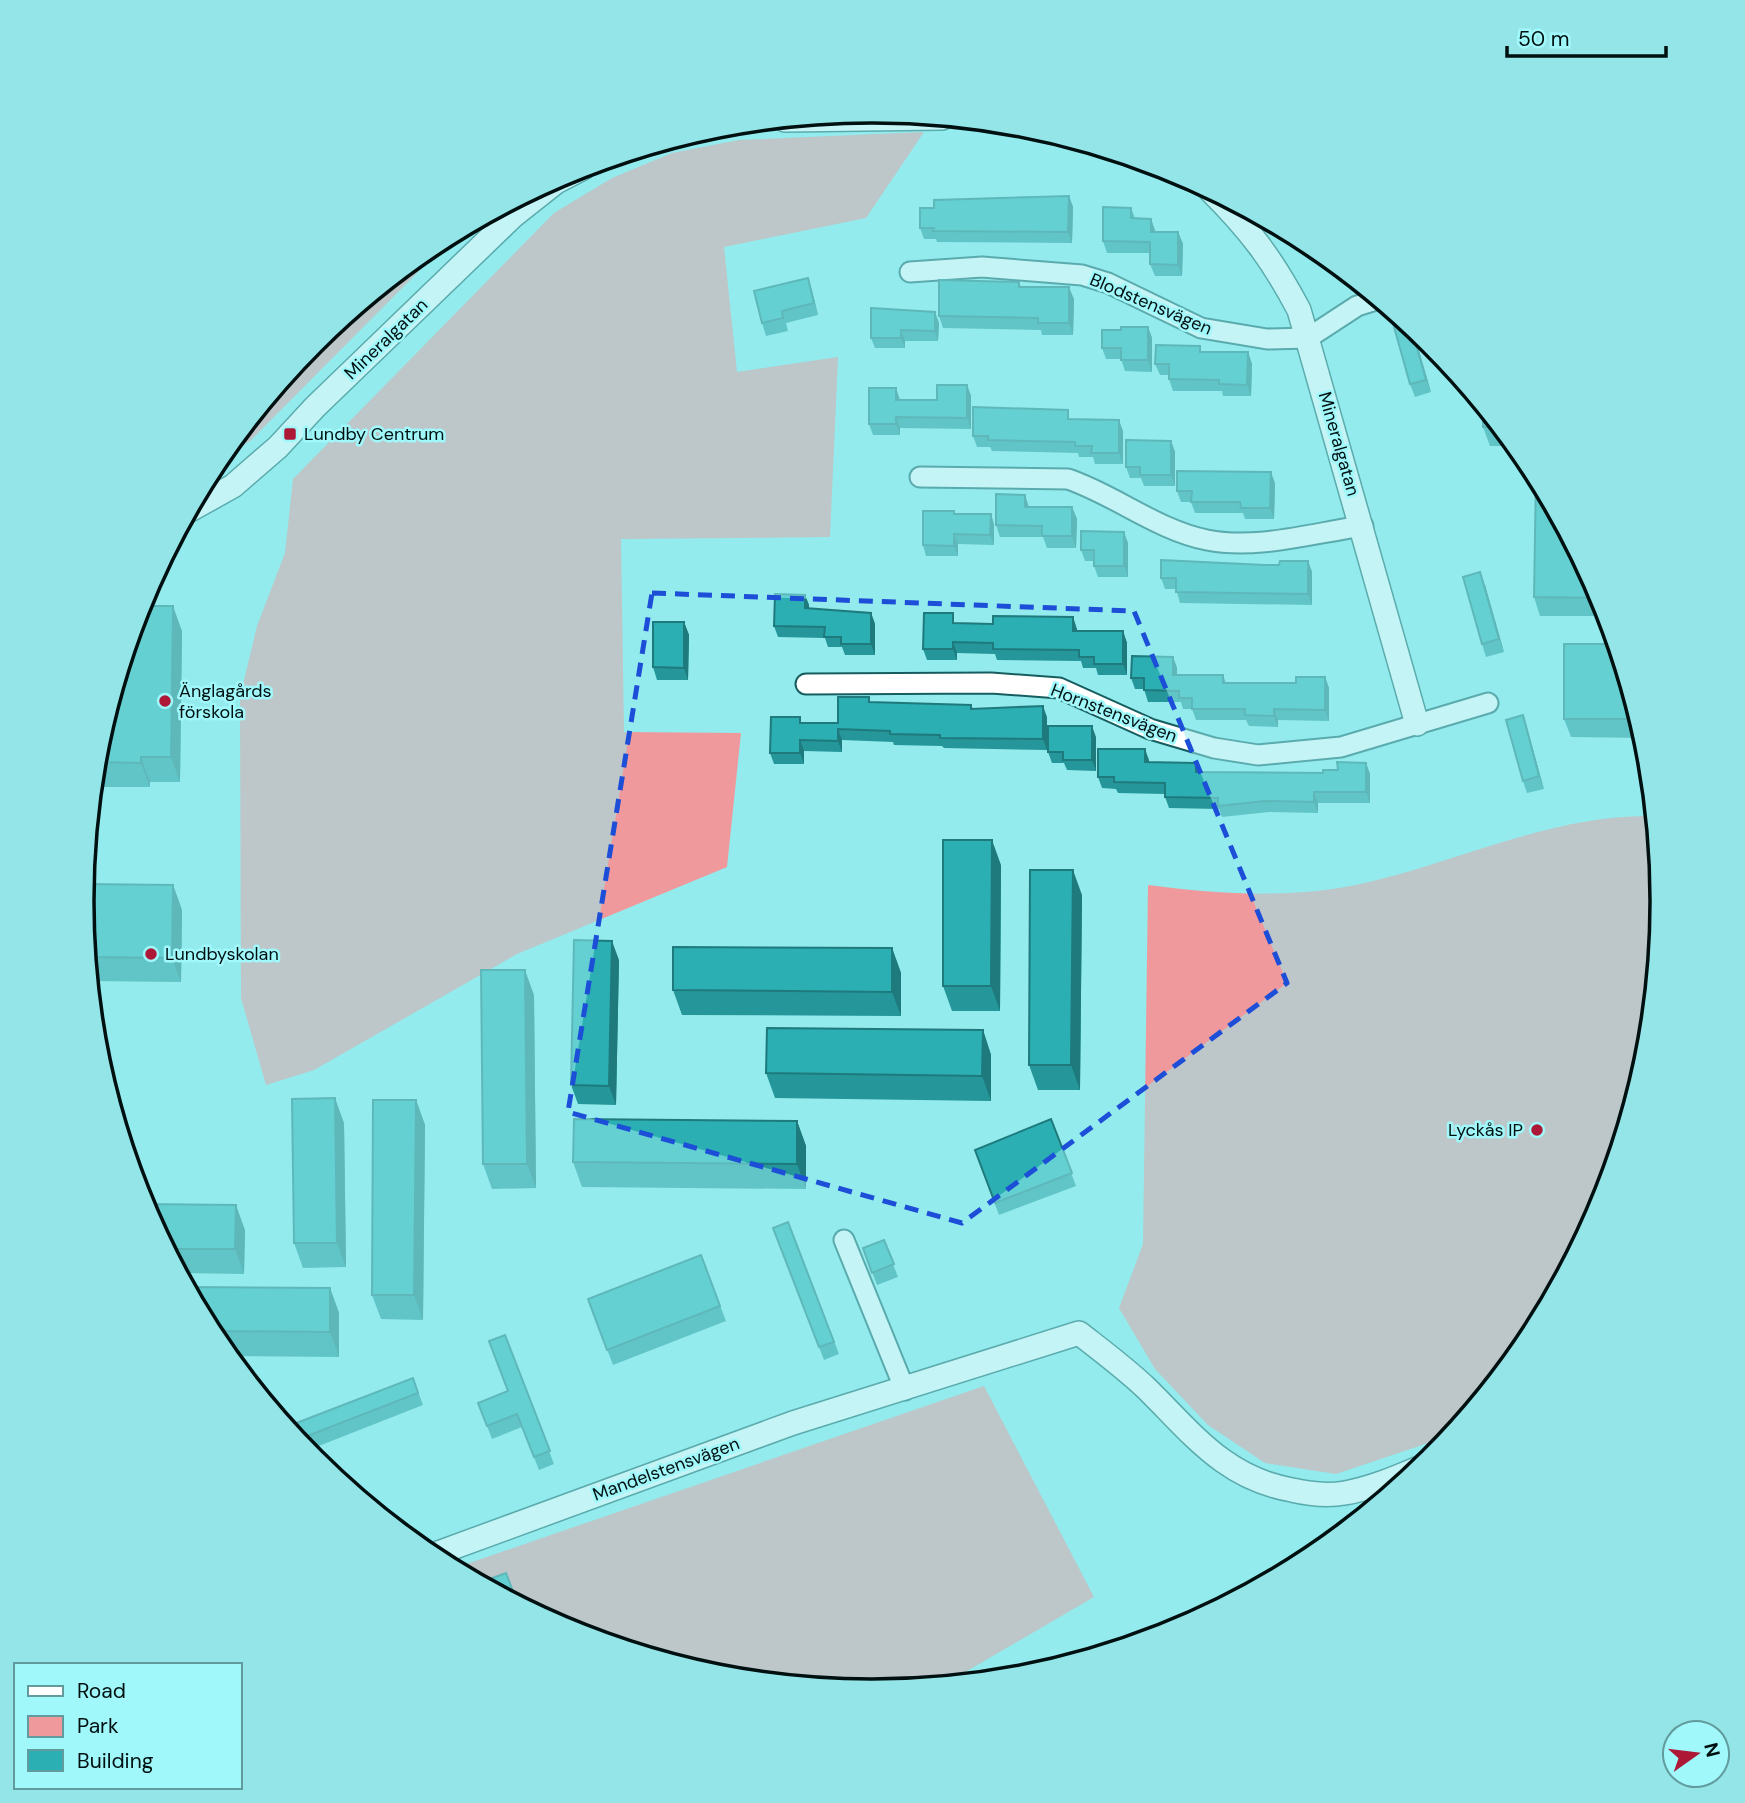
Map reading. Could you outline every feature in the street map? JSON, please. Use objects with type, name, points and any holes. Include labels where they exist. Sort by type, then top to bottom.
[{"type":"street","name":"Mineralgatan","points":[[206,501],[233,485],[278,447],[315,407],[513,216],[530,203]]},
{"type":"street","name":"Mineralgatan","points":[[1232,212],[1249,229],[1278,268],[1299,310],[1363,526],[1417,724]]},
{"type":"street","name":"Blodstensvägen","points":[[909,272],[982,267],[1082,275],[1108,283],[1200,328],[1267,338],[1308,338]]},
{"type":"street","points":[[1308,338],[1348,311],[1368,303]]},
{"type":"street","points":[[920,477],[1068,479],[1087,485],[1166,525],[1206,540],[1273,540],[1363,526]]},
{"type":"street","name":"Hornstensvägen","points":[[806,684],[991,683],[1059,688],[1150,729],[1213,748],[1258,755],[1341,747],[1488,703]]},
{"type":"street","points":[[844,1240],[905,1390]]},
{"type":"street","name":"Mandelstensvägen","points":[[444,1551],[793,1423],[905,1390],[1079,1333],[1141,1384],[1203,1447],[1235,1471],[1272,1487],[1314,1494],[1344,1493],[1394,1478]]},
{"type":"highlighted area","points":[[652,593],[1134,611],[1287,983],[962,1223],[568,1112]]},
{"type":"green space","points":[[924,132],[866,218],[724,247],[737,372],[838,357],[830,537],[621,539],[624,732],[741,733],[727,867],[517,954],[314,1070],[266,1085],[241,998],[240,697],[257,626],[285,553],[293,479],[554,213],[612,178],[672,153],[739,140]]},
{"type":"green space","points":[[424,266],[420,270],[243,445],[322,351],[399,284]]},
{"type":"green space","points":[[1646,816],[1650,902],[1644,1003],[1636,1053],[1609,1152],[1570,1246],[1546,1291],[1490,1375],[1432,1442],[1336,1474],[1265,1463],[1208,1425],[1155,1369],[1119,1308],[1143,1244],[1148,885],[1265,894],[1352,886],[1550,829],[1619,817]]},
{"type":"green space","points":[[984,1386],[1094,1597],[961,1674],[872,1680],[822,1678],[721,1665],[622,1638],[528,1599],[466,1564]]},
{"type":"building","points":[[1069,196],[1068,232],[933,231],[934,228],[920,228],[920,208],[934,208],[934,200]]},
{"type":"building","points":[[1103,207],[1131,208],[1131,218],[1151,219],[1151,232],[1178,232],[1178,265],[1150,264],[1150,242],[1103,241]]},
{"type":"building","points":[[808,278],[814,303],[782,311],[783,318],[762,323],[754,291]]},
{"type":"building","points":[[939,280],[1019,282],[1019,287],[1069,287],[1069,323],[1038,323],[1038,318],[939,316]]},
{"type":"building","points":[[871,308],[935,312],[935,331],[901,330],[901,338],[871,338]]},
{"type":"building","points":[[1393,324],[1416,345],[1426,380],[1410,384]]},
{"type":"building","points":[[1121,327],[1148,327],[1148,360],[1121,360],[1121,348],[1102,348],[1102,330],[1121,330]]},
{"type":"building","points":[[1156,345],[1200,346],[1200,352],[1248,352],[1247,385],[1219,384],[1219,380],[1169,379],[1169,364],[1155,364]]},
{"type":"building","points":[[937,385],[967,385],[967,418],[896,417],[896,424],[869,424],[869,388],[896,388],[896,400],[937,400]]},
{"type":"building","points":[[973,407],[1068,410],[1068,419],[1119,420],[1119,453],[1091,453],[1092,446],[1075,446],[1075,442],[988,440],[988,436],[973,436]]},
{"type":"building","points":[[1126,440],[1171,441],[1171,475],[1140,475],[1140,467],[1126,467]]},
{"type":"building","points":[[1177,471],[1271,472],[1270,508],[1241,508],[1240,502],[1191,502],[1192,491],[1177,491]]},
{"type":"building","points":[[996,494],[1025,495],[1025,507],[1072,507],[1072,536],[1042,536],[1042,526],[996,525]]},
{"type":"building","points":[[1536,496],[1570,557],[1588,598],[1534,597]]},
{"type":"building","points":[[923,511],[991,514],[990,535],[954,534],[954,546],[923,545]]},
{"type":"building","points":[[1081,531],[1124,532],[1124,566],[1094,566],[1094,550],[1081,550]]},
{"type":"building","points":[[1161,560],[1265,565],[1279,565],[1280,561],[1308,561],[1308,594],[1176,592],[1176,578],[1161,578]]},
{"type":"building","points":[[1480,572],[1499,639],[1482,644],[1463,577]]},
{"type":"building","points":[[775,594],[805,595],[805,608],[871,613],[871,644],[841,644],[841,637],[824,637],[825,627],[774,626]]},
{"type":"building","points":[[153,606],[173,606],[171,757],[141,757],[141,763],[107,762],[121,700]]},
{"type":"building","points":[[924,613],[953,613],[953,623],[993,624],[993,616],[1073,617],[1073,631],[1123,631],[1123,664],[1094,664],[1094,657],[1079,657],[1079,650],[993,649],[993,643],[953,642],[953,649],[923,649]]},
{"type":"building","points":[[653,622],[684,622],[684,668],[653,667]]},
{"type":"building","points":[[1564,644],[1606,644],[1629,719],[1564,719]]},
{"type":"building","points":[[1132,656],[1173,657],[1173,675],[1223,675],[1223,683],[1296,683],[1296,677],[1325,677],[1325,710],[1274,709],[1274,716],[1245,715],[1245,709],[1192,709],[1192,698],[1179,698],[1179,691],[1144,690],[1144,678],[1131,678]]},
{"type":"building","points":[[838,697],[869,697],[869,702],[971,705],[971,709],[1043,706],[1043,739],[940,738],[940,735],[838,729],[838,741],[800,740],[800,753],[770,753],[771,717],[800,717],[800,723],[838,723]]},
{"type":"building","points":[[1523,715],[1539,776],[1523,781],[1506,720]]},
{"type":"building","points":[[1048,726],[1092,726],[1092,760],[1063,760],[1063,752],[1048,752]]},
{"type":"building","points":[[1098,749],[1145,749],[1145,762],[1196,763],[1196,772],[1323,773],[1323,770],[1338,770],[1337,762],[1366,763],[1366,792],[1314,792],[1314,802],[1265,801],[1218,806],[1218,798],[1165,797],[1165,783],[1114,782],[1114,777],[1098,777]]},
{"type":"building","points":[[943,840],[992,840],[991,986],[943,986]]},
{"type":"building","points":[[1030,870],[1073,870],[1071,1065],[1029,1065]]},
{"type":"building","points":[[95,884],[173,885],[172,958],[97,957]]},
{"type":"building","points":[[574,940],[612,941],[609,1086],[571,1085]]},
{"type":"building","points":[[673,947],[892,948],[892,992],[673,990]]},
{"type":"building","points":[[481,970],[525,970],[527,1164],[483,1164]]},
{"type":"building","points":[[767,1028],[983,1030],[982,1076],[766,1073]]},
{"type":"building","points":[[335,1098],[337,1243],[294,1243],[292,1099]]},
{"type":"building","points":[[373,1100],[416,1100],[414,1295],[372,1295]]},
{"type":"building","points":[[574,1119],[797,1121],[797,1164],[573,1162]]},
{"type":"building","points":[[1051,1119],[1072,1173],[995,1203],[975,1150]]},
{"type":"building","points":[[156,1204],[236,1205],[235,1249],[177,1249]]},
{"type":"building","points":[[788,1222],[834,1342],[819,1347],[773,1228]]},
{"type":"building","points":[[884,1240],[894,1264],[872,1273],[863,1248]]},
{"type":"building","points":[[701,1255],[720,1306],[607,1350],[588,1299]]},
{"type":"building","points":[[197,1287],[330,1288],[330,1332],[224,1331]]},
{"type":"building","points":[[505,1335],[550,1451],[534,1457],[517,1414],[487,1426],[478,1403],[508,1391],[489,1341]]},
{"type":"building","points":[[413,1378],[418,1393],[308,1436],[296,1423]]},
{"type":"building","points":[[506,1573],[513,1591],[490,1579]]},
{"type":"place","name":"Lundby Centrum","points":[[290,434]]},
{"type":"place","name":"Änglagårds förskola","points":[[165,701]]},
{"type":"place","name":"Lundbyskolan","points":[[151,954]]},
{"type":"place","name":"Lyckås IP","points":[[1537,1130]]}]
